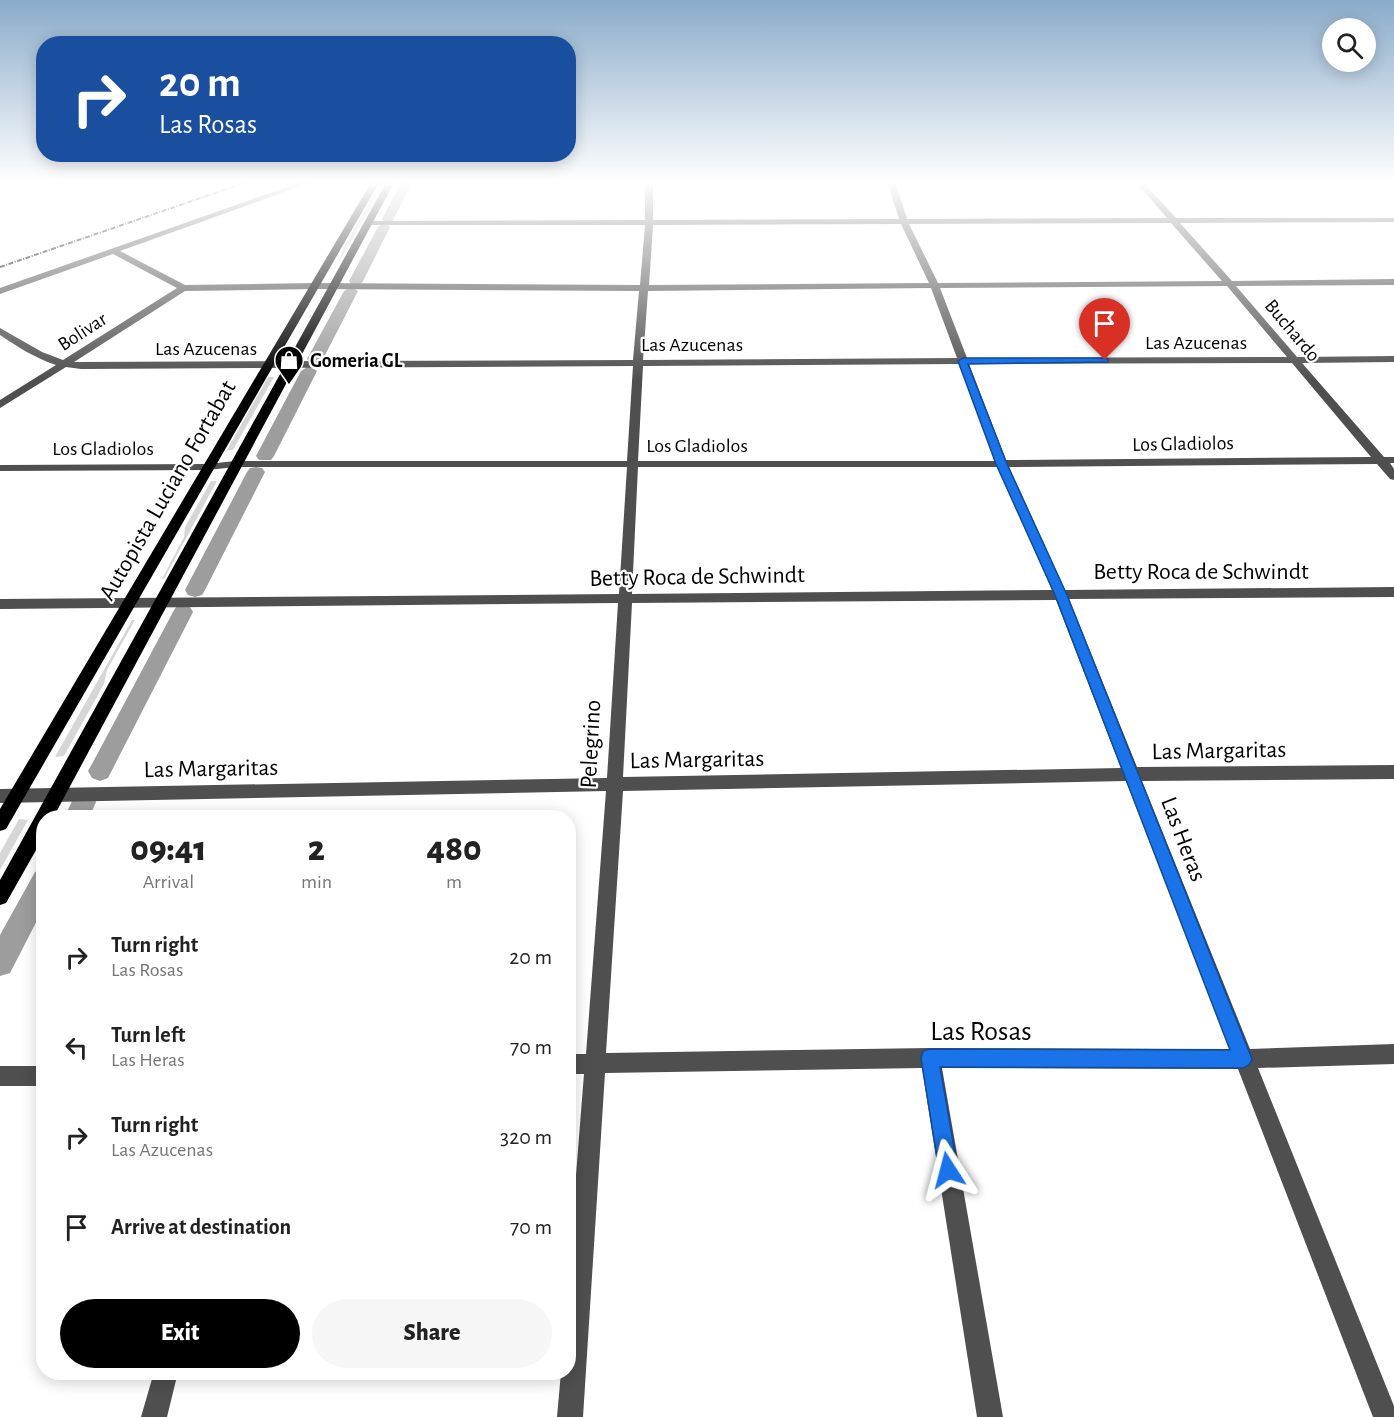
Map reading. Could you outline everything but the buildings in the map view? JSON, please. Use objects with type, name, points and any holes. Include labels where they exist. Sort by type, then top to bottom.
[{"type":"main road","name":"Autopista Luciano Fortabat","points":[[0,824],[8,796],[131,601],[337,247]]},
{"type":"main road","name":"Autopista Luciano Fortabat","points":[[49,810],[355,247]]},
{"type":"main road","name":"Autopista Luciano Fortabat","points":[[0,897],[36,832]]},
{"type":"street","points":[[0,291],[124,247]]},
{"type":"street","name":"Pelegrino","points":[[576,1329],[615,784],[638,363],[648,247]]},
{"type":"street","name":"Las Heras","points":[[916,247],[934,285],[1002,464],[1061,595],[1133,774],[1243,1059],[1386,1417]]},
{"type":"street","name":"Buchardo","points":[[1197,247],[1394,476]]},
{"type":"street","points":[[113,251],[183,288],[314,286],[645,288],[1394,282]]},
{"type":"street","name":"Bolivar","points":[[0,405],[183,288]]},
{"type":"street","name":"Las Azucenas","points":[[0,331],[42,358],[62,365],[267,366],[1394,359]]},
{"type":"street","name":"Los Gladiolos","points":[[0,468],[208,467],[235,464],[1002,464],[1394,460]]},
{"type":"street","name":"Betty Roca de Schwindt","points":[[0,604],[131,601],[625,600],[1394,592]]},
{"type":"street","name":"Las Margaritas","points":[[8,796],[1133,774],[1394,772]]},
{"type":"street","name":"Las Rosas","points":[[576,1064],[930,1058],[1243,1059],[1394,1054]]},
{"type":"street","points":[[930,1058],[990,1417]]},
{"type":"street","points":[[0,1077],[36,1076]]},
{"type":"street","points":[[154,1417],[164,1380]]},
{"type":"street","name":"Pelegrino","points":[[570,1417],[573,1380]]},
{"type":"shaded area","points":[[344,247],[348,247],[331,276],[341,257]]},
{"type":"shaded area","points":[[268,377],[274,377],[233,450],[227,450]]},
{"type":"shaded area","points":[[211,481],[217,481],[162,579],[184,537],[185,527]]},
{"type":"shaded area","points":[[132,620],[135,620],[107,670],[104,684],[64,756],[55,757]]},
{"type":"shaded area","points":[[19,819],[28,820],[0,870],[0,853]]},
{"type":"waterway","points":[[356,281],[374,247]]},
{"type":"waterway","points":[[315,359],[351,291]]},
{"type":"waterway","points":[[265,456],[309,371]]},
{"type":"waterway","points":[[195,590],[256,472]]},
{"type":"waterway","points":[[100,771],[183,612]]},
{"type":"waterway","points":[[80,810],[84,802]]},
{"type":"waterway","points":[[0,963],[36,895]]},
{"type":"railway","points":[[0,267],[58,247]]},
{"type":"place","name":"Gomeria GL","points":[[289,386]]},
{"type":"route","points":[[948,1170],[930,1058],[1243,1059],[1133,774],[1061,595],[1002,464],[963,361],[1105,360]]}]
